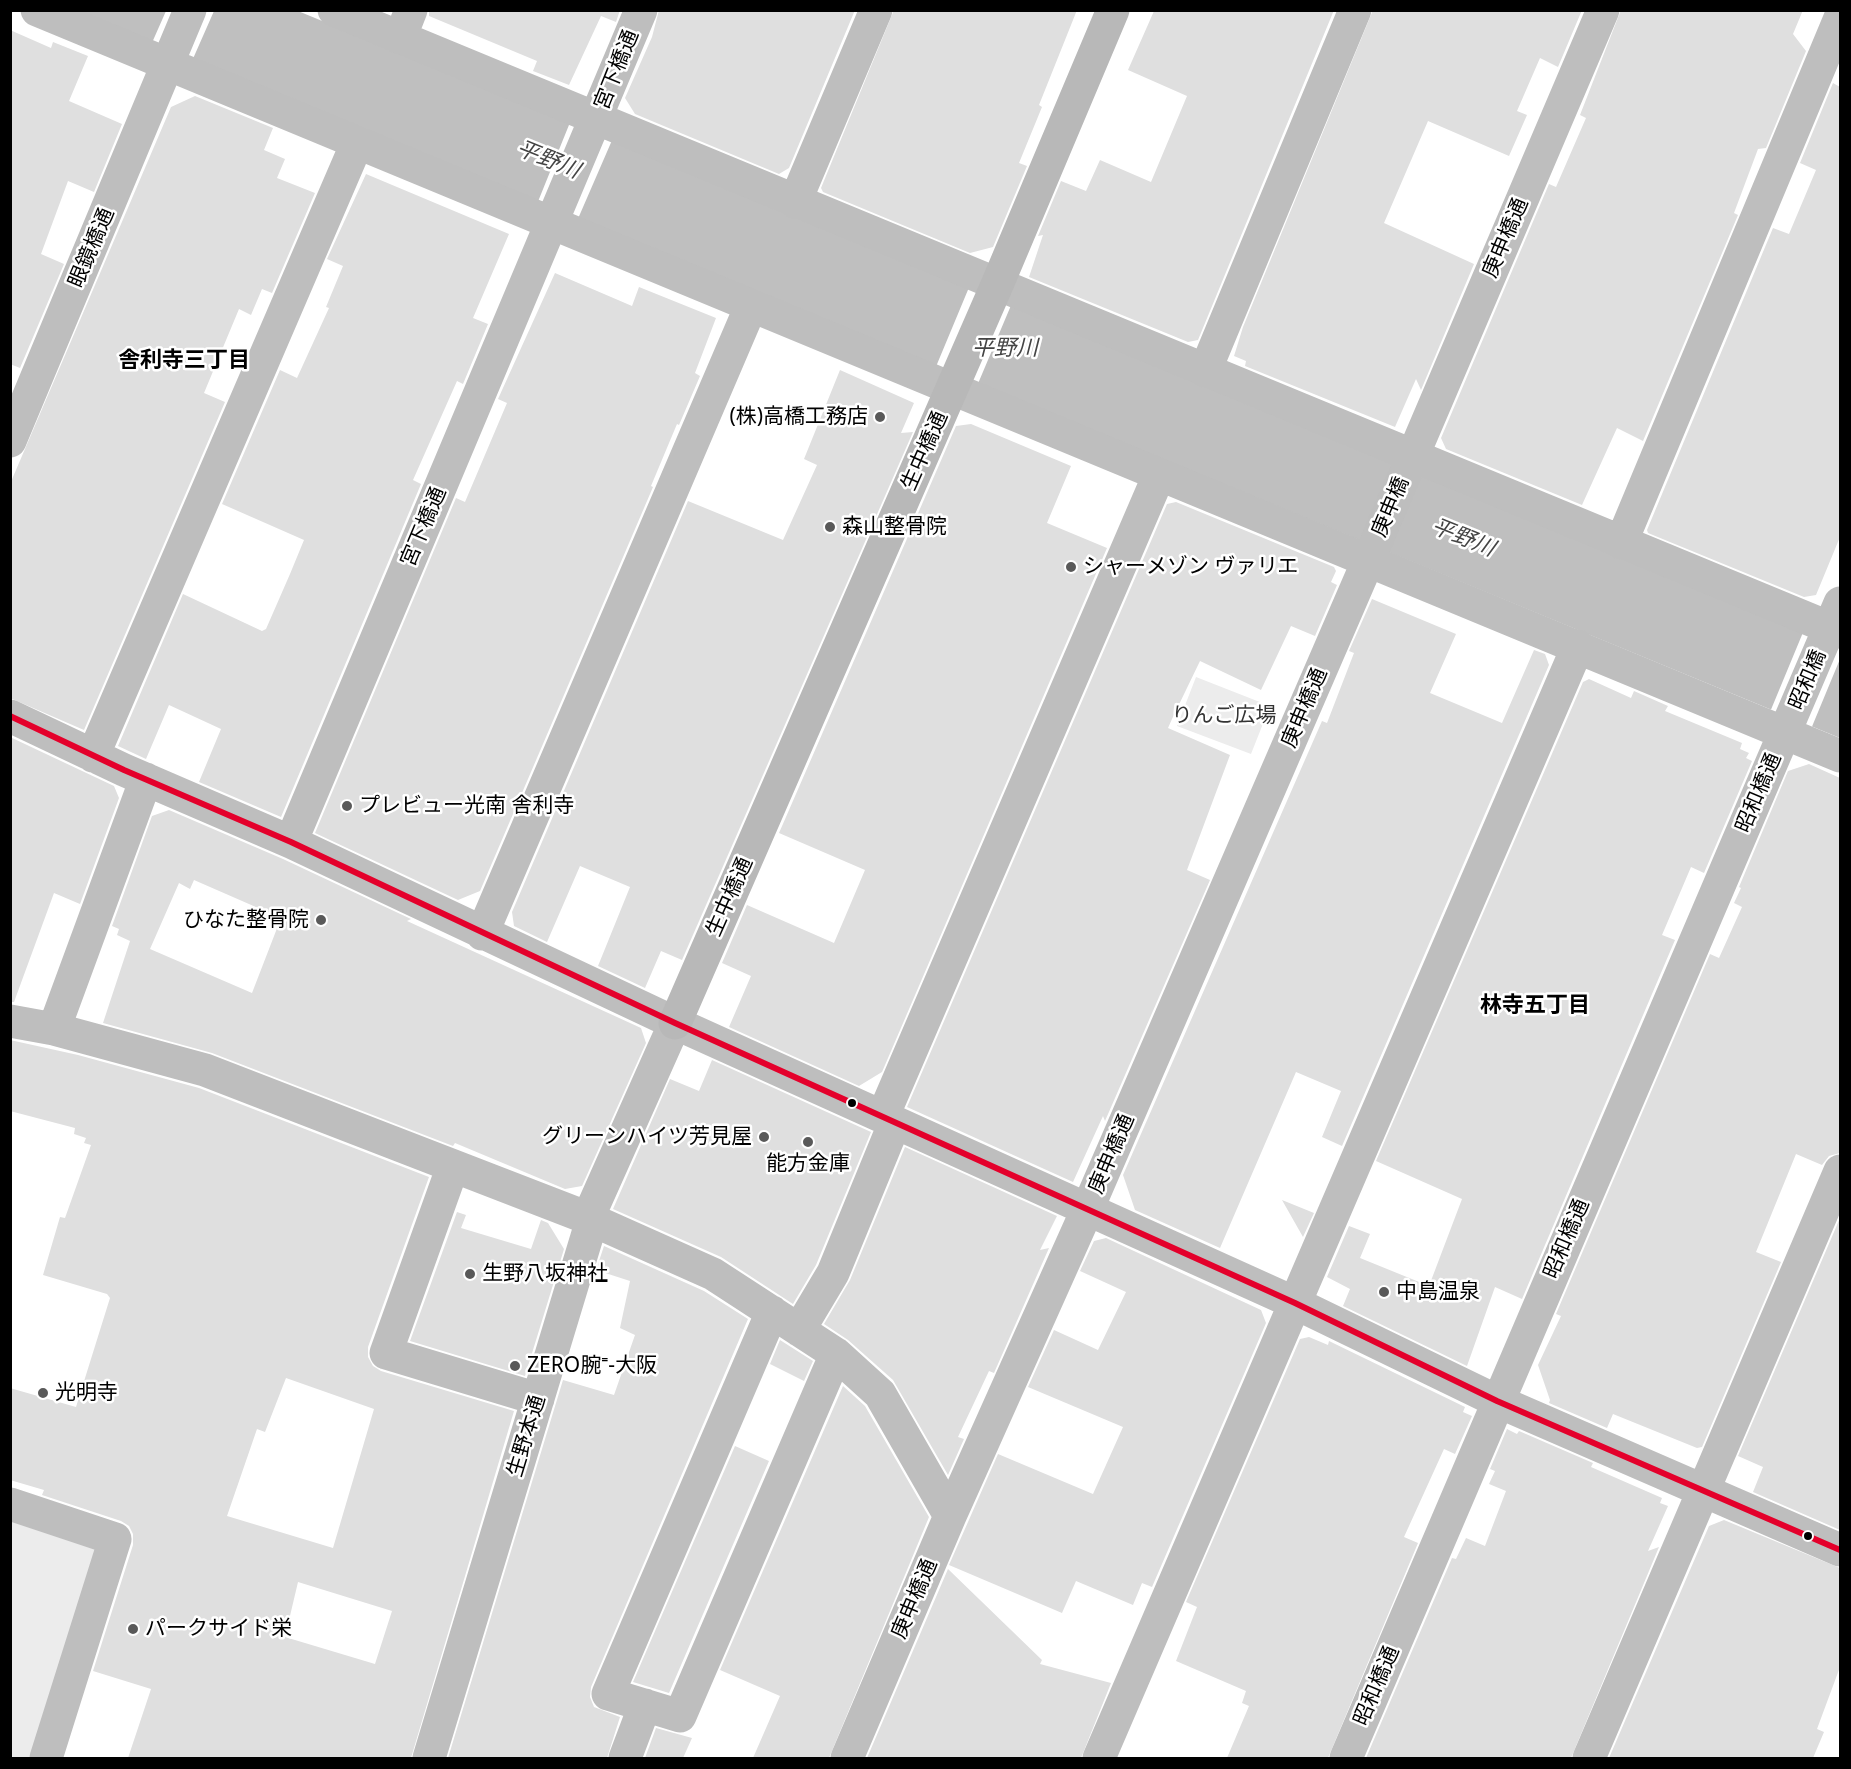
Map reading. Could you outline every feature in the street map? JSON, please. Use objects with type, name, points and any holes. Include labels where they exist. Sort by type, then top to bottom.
[{"type":"street","points":[[37,10],[170,60],[357,143],[554,219],[751,306],[954,383],[1159,476],[1371,555],[1578,646],[1787,727],[1840,756]]},
{"type":"street","name":"眼鏡橋通","points":[[10,441],[190,10]]},
{"type":"street","points":[[334,10],[405,24],[595,124],[795,202],[994,289],[1205,371],[1411,461],[1834,625]]},
{"type":"street","name":"宮下橋通","points":[[291,842],[595,124],[641,10]]},
{"type":"street","points":[[795,202],[876,10]]},
{"type":"street","name":"生中橋通","points":[[675,1023],[954,383],[1113,10]]},
{"type":"street","points":[[1205,371],[1354,10]]},
{"type":"street","name":"庚申橋通","points":[[1411,461],[1603,10]]},
{"type":"street","points":[[1621,543],[1840,18]]},
{"type":"street","points":[[93,756],[357,143]]},
{"type":"street","points":[[482,934],[751,306]]},
{"type":"street","name":"庚申橋","points":[[1371,555],[1411,461]]},
{"type":"street","points":[[799,1330],[833,1273],[889,1119],[1159,476]]},
{"type":"street","name":"庚申橋通","points":[[847,1758],[950,1516],[1088,1208],[1371,555]]},
{"type":"street","name":"昭和橋","points":[[1787,727],[1834,625]]},
{"type":"street","points":[[1099,1758],[1578,646]]},
{"type":"street","points":[[10,716],[93,756],[291,842],[675,1023],[1295,1303],[1497,1401],[1840,1551]]},
{"type":"street","name":"昭和橋通","points":[[1346,1758],[1787,727]]},
{"type":"street","points":[[54,1029],[146,779]]},
{"type":"street","points":[[10,1021],[54,1029],[206,1070],[590,1219],[713,1274],[836,1354],[880,1394],[950,1516]]},
{"type":"street","name":"生野本通","points":[[429,1758],[590,1219],[675,1023]]},
{"type":"street","points":[[453,1166],[386,1353],[538,1399]]},
{"type":"street","points":[[1589,1758],[1840,1171]]},
{"type":"street","points":[[772,1312],[608,1694],[680,1716],[836,1354]]},
{"type":"street","points":[[10,1504],[115,1539],[46,1758]]},
{"type":"street","points":[[625,1758],[645,1705]]},
{"type":"green space","name":"りんご広場","points":[[1196,677],[1270,706],[1251,754],[1177,726]]},
{"type":"green space","points":[[11,1512],[95,1544],[102,1563],[38,1758],[11,1758]]},
{"type":"water","name":"平野川","points":[[76,11],[298,11],[1840,647],[1840,738]]},
{"type":"pier","points":[[166,11],[214,11],[192,61],[151,45]]},
{"type":"pier","points":[[571,120],[613,138],[577,221],[537,204]]},
{"type":"pier","points":[[970,285],[1012,303],[977,386],[935,369]]},
{"type":"pier","points":[[1804,630],[1840,645],[1840,659],[1811,729],[1770,712]]},
{"type":"building","points":[[429,10],[620,10],[616,22],[601,16],[569,85],[533,71],[537,61],[429,16]]},
{"type":"building","points":[[659,10],[855,10],[789,168],[779,174],[635,114],[625,98],[652,37]]},
{"type":"building","points":[[894,10],[1077,10],[1039,105],[1042,107],[1019,163],[1027,166],[993,247],[970,253],[823,192],[821,188]]},
{"type":"building","points":[[1334,10],[1198,340],[1188,342],[1029,277],[1043,235],[1038,236],[1061,181],[1086,191],[1100,160],[1151,182],[1187,96],[1128,70],[1154,11]]},
{"type":"building","points":[[1373,10],[1582,10],[1558,67],[1540,58],[1517,111],[1527,115],[1509,156],[1428,121],[1384,223],[1474,264],[1421,390],[1416,379],[1395,427],[1245,366],[1246,361],[1234,356],[1243,327]]},
{"type":"building","points":[[1621,10],[1803,10],[1793,34],[1806,51],[1766,148],[1758,149],[1734,213],[1738,215],[1643,441],[1617,428],[1582,505],[1446,449],[1441,438],[1549,184],[1556,187],[1586,118],[1580,115]]},
{"type":"building","points":[[10,30],[51,48],[53,42],[88,56],[69,101],[122,124],[94,192],[68,181],[41,254],[64,264],[20,368],[10,364]]},
{"type":"building","points":[[1833,83],[1840,87],[1840,537],[1816,595],[1804,597],[1648,533],[1647,530],[1773,228],[1789,234],[1816,170],[1800,163]]},
{"type":"building","points":[[195,96],[273,128],[264,150],[285,159],[277,178],[315,193],[272,293],[262,289],[251,315],[239,309],[204,393],[225,402],[84,730],[10,698],[10,484],[171,107]]},
{"type":"building","points":[[366,174],[509,234],[473,318],[488,324],[463,384],[457,381],[413,480],[421,484],[281,817],[199,782],[221,729],[169,705],[146,759],[118,746],[183,594],[262,631],[266,629],[290,574],[304,540],[222,504],[280,370],[297,378],[329,308],[326,307],[343,266],[327,259]]},
{"type":"building","points":[[555,273],[632,306],[639,287],[716,318],[695,373],[700,376],[679,425],[677,424],[651,486],[653,487],[480,891],[458,900],[315,833],[456,498],[465,502],[507,403],[498,399]]},
{"type":"building","points":[[840,370],[914,403],[901,433],[913,432],[682,960],[661,951],[645,988],[598,966],[630,887],[580,866],[547,942],[514,926],[512,912],[688,501],[783,540],[817,465],[804,459]]},
{"type":"building","points":[[971,424],[1071,466],[1047,523],[1107,548],[882,1072],[859,1086],[729,1027],[751,976],[722,963],[747,905],[834,943],[865,870],[779,833],[956,426]]},
{"type":"building","points":[[1176,502],[1334,567],[1336,571],[1331,582],[1337,585],[1315,636],[1291,626],[1261,690],[1200,661],[1168,728],[1230,755],[1187,870],[1210,880],[1105,1121],[1103,1116],[1073,1182],[907,1107],[1167,504]]},
{"type":"building","points":[[1372,599],[1456,634],[1430,693],[1502,723],[1534,650],[1545,654],[1549,665],[1342,1146],[1322,1137],[1341,1091],[1296,1072],[1220,1248],[1135,1210],[1123,1175],[1322,721],[1327,723],[1354,653],[1349,651]]},
{"type":"building","points":[[1589,679],[1631,698],[1634,691],[1668,706],[1665,711],[1742,743],[1740,749],[1749,753],[1746,758],[1752,761],[1704,873],[1691,867],[1662,935],[1675,940],[1522,1299],[1495,1287],[1467,1366],[1343,1306],[1350,1289],[1327,1277],[1349,1226],[1370,1234],[1360,1258],[1429,1286],[1462,1199],[1376,1161],[1583,682]]},
{"type":"building","points":[[10,737],[114,786],[119,798],[80,904],[54,893],[14,1002],[10,1002]]},
{"type":"building","points":[[1809,764],[1840,778],[1840,1153],[1829,1156],[1822,1165],[1796,1154],[1756,1252],[1781,1262],[1702,1447],[1697,1448],[1613,1414],[1607,1428],[1549,1403],[1538,1365],[1561,1316],[1556,1314],[1710,954],[1719,958],[1742,907],[1734,903],[1741,888],[1739,887],[1788,771]]},
{"type":"building","points":[[169,810],[283,859],[411,919],[407,921],[641,1028],[646,1043],[582,1186],[565,1189],[455,1143],[453,1146],[212,1053],[103,1023],[130,941],[117,935],[119,929],[112,926],[152,816]],"holes":[[[194,880],[281,918],[252,993],[150,949],[179,883],[190,889]]]},
{"type":"building","points":[[10,1040],[78,1055],[199,1088],[429,1177],[368,1347],[368,1357],[373,1366],[381,1371],[514,1411],[411,1758],[128,1758],[151,1689],[93,1671],[133,1545],[133,1534],[129,1526],[121,1521],[42,1495],[44,1490],[10,1480],[10,1388],[76,1407],[110,1298],[107,1294],[43,1275],[60,1217],[65,1218],[91,1145],[84,1143],[86,1138],[74,1134],[75,1128],[10,1111]],"holes":[[[286,1378],[374,1409],[333,1548],[227,1516],[257,1429],[265,1432]],[[298,1582],[392,1611],[375,1664],[285,1637]]]},
{"type":"building","points":[[712,1060],[871,1132],[816,1265],[793,1304],[721,1257],[613,1209],[670,1079],[699,1091]]},
{"type":"building","points":[[905,1147],[1057,1216],[1040,1250],[1049,1248],[994,1373],[989,1371],[958,1437],[964,1439],[948,1475],[893,1380],[848,1340],[824,1324],[850,1280]]},
{"type":"building","points":[[1282,1200],[1314,1213],[1303,1237]]},
{"type":"building","name":"生野八坂神社","points":[[457,1212],[466,1215],[461,1228],[531,1249],[541,1220],[548,1223],[564,1249],[525,1376],[410,1341]]},
{"type":"building","points":[[1840,1218],[1840,1530],[1753,1492],[1763,1467],[1738,1456]]},
{"type":"building","points":[[1106,1238],[1261,1310],[1266,1323],[1152,1587],[1142,1583],[1133,1605],[1076,1581],[1062,1613],[949,1565],[998,1454],[1093,1494],[1123,1427],[1028,1387],[1054,1330],[1098,1350],[1126,1292],[1080,1271],[1094,1241]]},
{"type":"building","points":[[604,1246],[704,1291],[748,1319],[591,1687],[590,1697],[594,1707],[620,1717],[607,1758],[448,1758],[563,1380],[614,1395],[635,1335],[620,1328],[630,1281],[596,1270]]},
{"type":"building","points":[[1309,1337],[1328,1345],[1329,1341],[1465,1407],[1463,1412],[1472,1416],[1455,1454],[1444,1449],[1404,1537],[1418,1543],[1328,1758],[1227,1758],[1249,1706],[1242,1703],[1246,1691],[1176,1661],[1197,1607],[1186,1602],[1300,1339]]},
{"type":"building","points":[[780,1340],[813,1361],[804,1381],[770,1364]]},
{"type":"building","points":[[843,1386],[865,1406],[929,1517],[829,1758],[753,1758],[780,1696],[720,1670]]},
{"type":"building","points":[[1507,1429],[1517,1434],[1519,1431],[1593,1463],[1591,1467],[1662,1498],[1660,1503],[1668,1506],[1648,1551],[1659,1547],[1571,1758],[1366,1758],[1452,1558],[1456,1559],[1466,1538],[1485,1546],[1506,1491],[1489,1484],[1495,1471],[1490,1469]]},
{"type":"building","points":[[735,1446],[769,1461],[669,1693],[633,1682]]},
{"type":"building","points":[[1724,1520],[1840,1568],[1840,1667],[1817,1729],[1824,1732],[1813,1758],[1609,1758],[1709,1526]]},
{"type":"building","points":[[948,1569],[1042,1660],[1040,1664],[1111,1683],[1081,1758],[867,1758]]},
{"type":"building","points":[[656,1728],[692,1738],[683,1758],[645,1758]]},
{"type":"transit line","points":[[10,716],[124,770],[291,842],[675,1023],[1295,1303],[1497,1401],[1840,1550]]},
{"type":"place","name":"(株)高橋工務店","points":[[880,417]]},
{"type":"place","name":"森山整骨院","points":[[830,527]]},
{"type":"place","name":"シャーメゾン ヴァリエ","points":[[1071,567]]},
{"type":"place","name":"プレビュー光南 舎利寺","points":[[347,806]]},
{"type":"place","name":"ひなた整骨院","points":[[321,920]]},
{"type":"place","name":"グリーンハイツ芳見屋","points":[[764,1137]]},
{"type":"place","name":"能方金庫","points":[[808,1142]]},
{"type":"place","name":"生野八坂神社","points":[[470,1274]]},
{"type":"place","name":"中島温泉","points":[[1384,1292]]},
{"type":"place","name":"ZERO腕⁼-大阪","points":[[515,1366]]},
{"type":"place","name":"光明寺","points":[[43,1393]]},
{"type":"place","name":"パークサイド栄","points":[[133,1629]]},
{"type":"district","name":"舎利寺三丁目","points":[[184,361]]},
{"type":"district","name":"林寺五丁目","points":[[1535,1006]]}]
